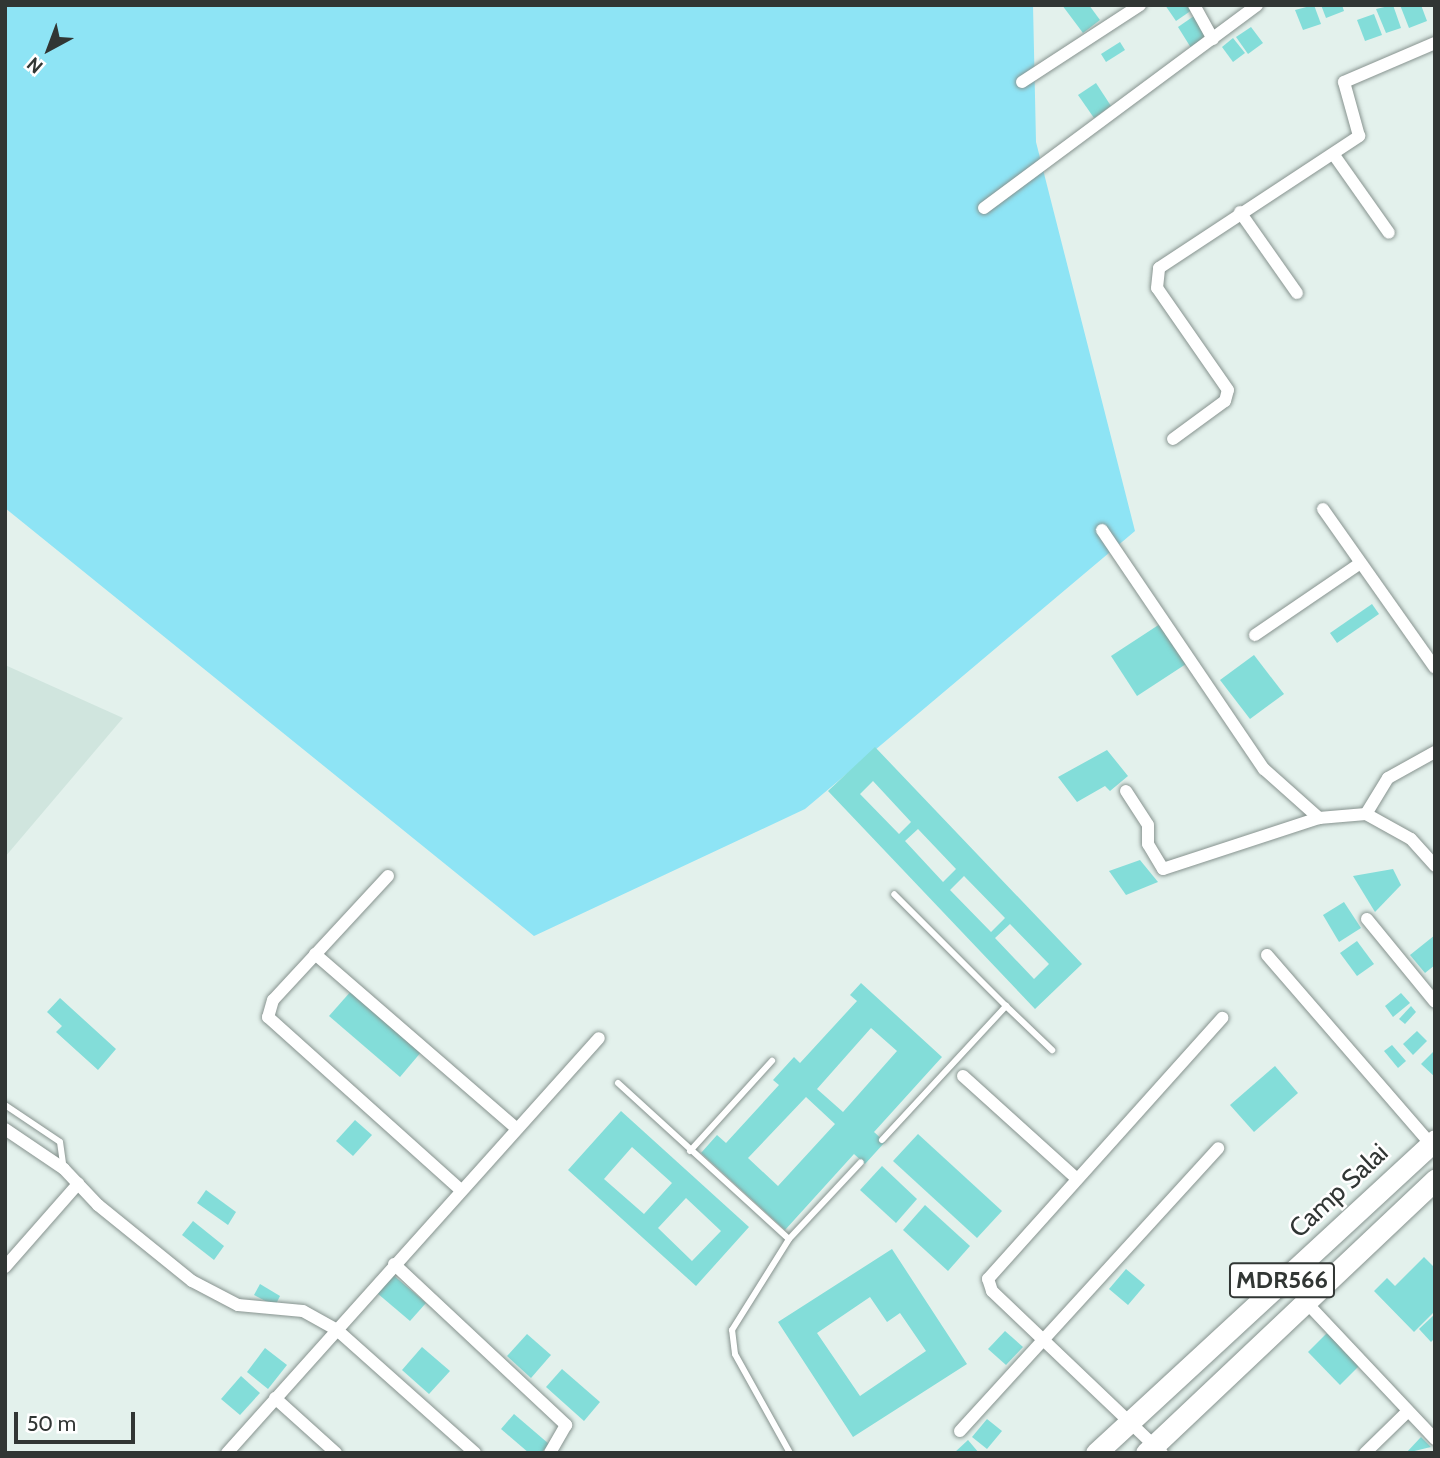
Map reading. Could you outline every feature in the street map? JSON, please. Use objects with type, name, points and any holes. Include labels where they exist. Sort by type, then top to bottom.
[{"type":"main road","name":"Camp Salai","points":[[1096,1453],[1433,1142]]},
{"type":"main road","name":"MDR566","points":[[1154,1450],[1304,1300],[1435,1180]]},
{"type":"street","points":[[1022,82],[1140,5]]},
{"type":"street","points":[[1194,5],[1213,39]]},
{"type":"street","points":[[985,208],[1257,5]]},
{"type":"street","points":[[1173,439],[1225,401],[1228,390],[1157,288],[1155,275],[1240,212],[1334,155],[1359,135],[1361,125],[1343,96],[1344,82],[1435,43]]},
{"type":"street","points":[[1334,155],[1388,233]]},
{"type":"street","points":[[1240,212],[1297,293]]},
{"type":"street","points":[[1323,509],[1359,564],[1435,668]]},
{"type":"street","points":[[1102,530],[1264,769],[1319,818]]},
{"type":"street","points":[[1255,635],[1359,564]]},
{"type":"street","points":[[1366,814],[1388,778],[1435,752]]},
{"type":"street","points":[[1126,790],[1148,825],[1152,857],[1169,870],[1319,818],[1366,814],[1411,838],[1435,866]]},
{"type":"street","points":[[388,876],[273,1000],[268,1017],[461,1190]]},
{"type":"street","points":[[1367,919],[1435,1002]]},
{"type":"street","points":[[315,954],[517,1129]]},
{"type":"street","points":[[1267,955],[1433,1142]]},
{"type":"street","points":[[1154,1450],[1130,1420],[992,1291],[988,1279],[1222,1018]]},
{"type":"street","points":[[227,1453],[599,1038]]},
{"type":"street","points":[[963,1076],[1076,1178]]},
{"type":"street","points":[[5,1129],[64,1169],[98,1205],[218,1296],[250,1308],[303,1311],[336,1329],[475,1453]]},
{"type":"street","points":[[960,1431],[1046,1341],[1219,1148]]},
{"type":"street","points":[[5,1267],[78,1184]]},
{"type":"street","points":[[394,1264],[566,1425],[550,1453]]},
{"type":"street","points":[[1304,1300],[1435,1439]]},
{"type":"street","points":[[275,1398],[336,1453]]},
{"type":"street","points":[[1365,1453],[1408,1411]]},
{"type":"lane","points":[[894,894],[1052,1050]]},
{"type":"lane","points":[[882,1140],[1006,1006]]},
{"type":"lane","points":[[690,1151],[772,1060]]},
{"type":"lane","points":[[618,1083],[789,1238]]},
{"type":"lane","points":[[5,1105],[60,1142],[64,1169]]},
{"type":"lane","points":[[790,1453],[731,1336],[789,1238],[862,1162]]},
{"type":"shaded area","points":[[5,665],[123,718],[5,857]]},
{"type":"water","points":[[5,5],[1033,5],[1036,142],[1135,531],[805,809],[534,936],[5,508]]},
{"type":"building","points":[[1062,5],[1089,5],[1100,20],[1083,33]]},
{"type":"building","points":[[1165,5],[1188,5],[1192,10],[1176,21]]},
{"type":"building","points":[[1314,5],[1321,24],[1303,30],[1295,10]]},
{"type":"building","points":[[1321,5],[1342,5],[1344,11],[1326,18]]},
{"type":"building","points":[[1393,5],[1401,28],[1386,33],[1376,9]]},
{"type":"building","points":[[1400,5],[1421,5],[1427,21],[1409,28]]},
{"type":"building","points":[[1374,14],[1382,35],[1365,41],[1357,20]]},
{"type":"building","points":[[1194,16],[1210,41],[1193,51],[1178,27]]},
{"type":"building","points":[[1251,27],[1263,43],[1248,54],[1236,37]]},
{"type":"building","points":[[1233,38],[1245,53],[1233,62],[1222,47]]},
{"type":"building","points":[[1120,42],[1125,50],[1106,62],[1101,54]]},
{"type":"building","points":[[1096,83],[1111,106],[1094,118],[1078,95]]},
{"type":"building","points":[[1372,604],[1379,614],[1337,643],[1330,633]]},
{"type":"building","points":[[1160,624],[1186,664],[1137,696],[1111,656]]},
{"type":"building","points":[[1254,655],[1284,694],[1250,719],[1220,680]]},
{"type":"building","points":[[875,747],[1082,964],[1035,1009],[828,791]],"holes":[[[873,781],[911,822],[899,834],[860,794]],[[918,829],[956,869],[943,882],[905,841]],[[964,876],[1005,918],[991,932],[950,890]],[[1010,924],[1049,964],[1034,979],[995,938]]]},
{"type":"building","points":[[1107,750],[1128,776],[1110,791],[1105,786],[1077,802],[1058,777]]},
{"type":"building","points":[[1140,860],[1158,882],[1126,895],[1109,871]]},
{"type":"building","points":[[1393,869],[1401,885],[1375,912],[1353,876]]},
{"type":"building","points":[[1344,902],[1361,928],[1339,942],[1323,915]]},
{"type":"building","points":[[1435,935],[1435,965],[1425,973],[1410,955]]},
{"type":"building","points":[[1357,941],[1374,964],[1357,976],[1340,953]]},
{"type":"building","points":[[861,983],[942,1057],[874,1132],[885,1142],[865,1164],[854,1154],[785,1230],[701,1153],[717,1135],[726,1143],[779,1085],[773,1080],[794,1057],[800,1063],[857,1001],[850,995]],"holes":[[[871,1028],[897,1051],[843,1112],[817,1089]],[[806,1097],[835,1124],[778,1186],[748,1158]]]},
{"type":"building","points":[[352,990],[422,1051],[400,1077],[329,1016]]},
{"type":"building","points":[[1401,993],[1410,1003],[1393,1017],[1385,1006]]},
{"type":"building","points":[[60,998],[116,1049],[98,1070],[56,1032],[62,1026],[47,1012]]},
{"type":"building","points":[[1411,1006],[1416,1012],[1405,1024],[1399,1019]]},
{"type":"building","points":[[1417,1031],[1427,1041],[1413,1055],[1403,1044]]},
{"type":"building","points":[[1392,1045],[1406,1061],[1398,1068],[1384,1051]]},
{"type":"building","points":[[1433,1052],[1435,1054],[1435,1077],[1421,1064]]},
{"type":"building","points":[[1275,1066],[1298,1093],[1254,1132],[1230,1105]]},
{"type":"building","points":[[621,1111],[749,1227],[696,1286],[568,1170]],"holes":[[[632,1147],[672,1183],[644,1214],[604,1179]],[[686,1198],[721,1231],[692,1261],[658,1228]]]},
{"type":"building","points":[[355,1120],[372,1135],[353,1156],[336,1141]]},
{"type":"building","points":[[918,1134],[1002,1211],[977,1238],[893,1161]]},
{"type":"building","points":[[882,1166],[917,1199],[896,1223],[860,1190]]},
{"type":"building","points":[[206,1190],[236,1212],[228,1225],[197,1203]]},
{"type":"building","points":[[925,1205],[970,1246],[948,1271],[903,1230]]},
{"type":"building","points":[[193,1221],[224,1246],[214,1260],[182,1235]]},
{"type":"building","points":[[892,1249],[967,1364],[853,1437],[778,1322]],"holes":[[[870,1297],[887,1322],[900,1313],[926,1351],[860,1396],[817,1333]]]},
{"type":"building","points":[[1424,1257],[1435,1268],[1435,1311],[1414,1332],[1374,1291],[1387,1278],[1395,1286]]},
{"type":"building","points":[[1126,1269],[1145,1285],[1128,1305],[1109,1289]]},
{"type":"building","points":[[392,1274],[426,1303],[410,1321],[377,1293]]},
{"type":"building","points":[[260,1284],[280,1296],[275,1306],[254,1295]]},
{"type":"building","points":[[1435,1314],[1435,1338],[1431,1342],[1419,1329]]},
{"type":"building","points":[[1005,1331],[1023,1347],[1006,1365],[988,1349]]},
{"type":"building","points":[[1327,1333],[1360,1365],[1340,1385],[1308,1352]]},
{"type":"building","points":[[527,1334],[551,1355],[531,1378],[507,1356]]},
{"type":"building","points":[[422,1347],[450,1371],[429,1394],[402,1370]]},
{"type":"building","points":[[265,1348],[287,1365],[268,1389],[247,1372]]},
{"type":"building","points":[[562,1369],[600,1402],[584,1421],[546,1387]]},
{"type":"building","points":[[241,1376],[260,1393],[240,1415],[221,1399]]},
{"type":"building","points":[[514,1414],[549,1444],[541,1453],[529,1453],[501,1429]]},
{"type":"building","points":[[987,1419],[1002,1431],[987,1449],[972,1437]]},
{"type":"building","points":[[1421,1437],[1431,1447],[1406,1453]]},
{"type":"building","points":[[968,1440],[979,1453],[954,1453]]}]
